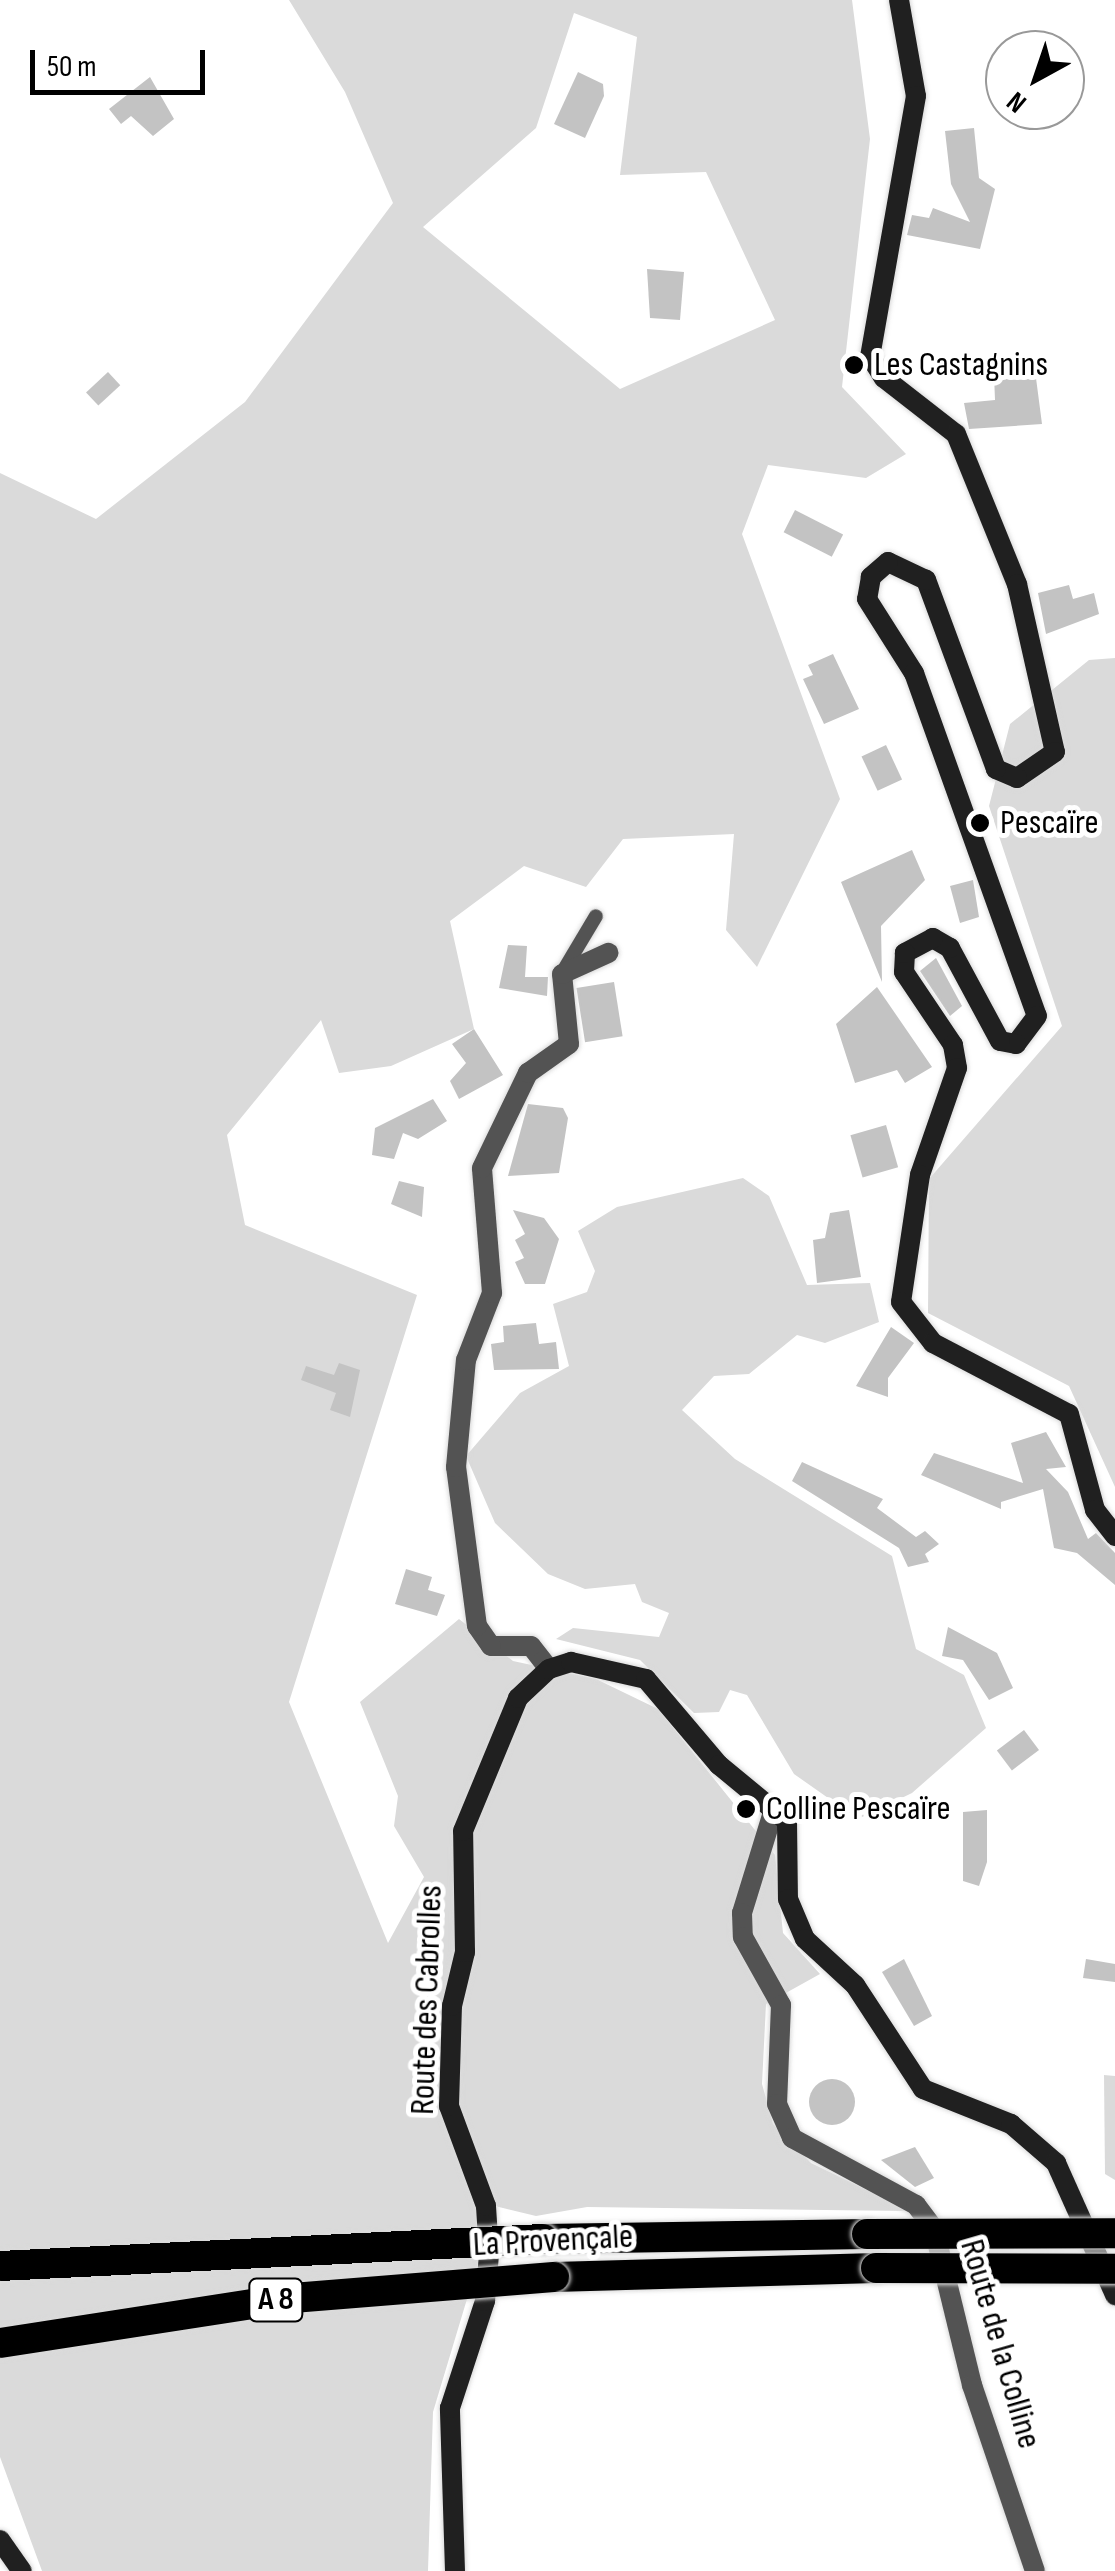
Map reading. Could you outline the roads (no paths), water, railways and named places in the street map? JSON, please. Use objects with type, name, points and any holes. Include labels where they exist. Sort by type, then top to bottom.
[{"type":"highway","name":"La Provençale","points":[[0,2266],[543,2239],[1115,2232]]},
{"type":"highway","name":"La Provençale","points":[[0,2343],[292,2298],[554,2278],[876,2268],[1115,2269]]},
{"type":"street","points":[[898,0],[916,96],[870,356],[956,434],[1017,584],[1055,752],[1017,778],[996,769],[926,580],[888,562],[871,576],[868,598],[914,672],[1037,1016],[1016,1044],[1000,1041],[950,948],[916,940],[905,954],[904,972],[953,1045],[957,1068],[920,1175],[901,1302],[933,1343],[1070,1414],[1095,1510],[1115,1536]]},
{"type":"street","points":[[608,953],[562,974],[569,1044],[528,1073],[482,1168],[492,1293],[466,1360],[455,1487],[478,1626],[492,1646],[531,1646],[549,1668],[572,1662],[646,1679],[719,1764],[774,1809],[792,1838],[788,1899],[805,1939],[855,1985],[923,2089],[1010,2124],[1056,2163],[1115,2295]]},
{"type":"street","name":"Route des Cabrolles","points":[[455,2571],[450,2408],[485,2301],[489,2254],[486,2206],[450,2106],[452,2006],[466,1952],[463,1830],[518,1698],[549,1668]]},
{"type":"street","name":"Route de la Colline","points":[[774,1809],[742,1914],[744,1937],[781,2006],[777,2104],[792,2138],[916,2205],[934,2228],[972,2384],[1035,2571]]},
{"type":"street","points":[[0,2540],[22,2571]]},
{"type":"lane","points":[[562,974],[559,965],[586,944],[596,916]]},
{"type":"place","name":"Les Castagnins","points":[[854,365]]},
{"type":"place","name":"Pescaïre","points":[[980,823]]},
{"type":"place","name":"Colline Pescaïre","points":[[746,1809]]}]
